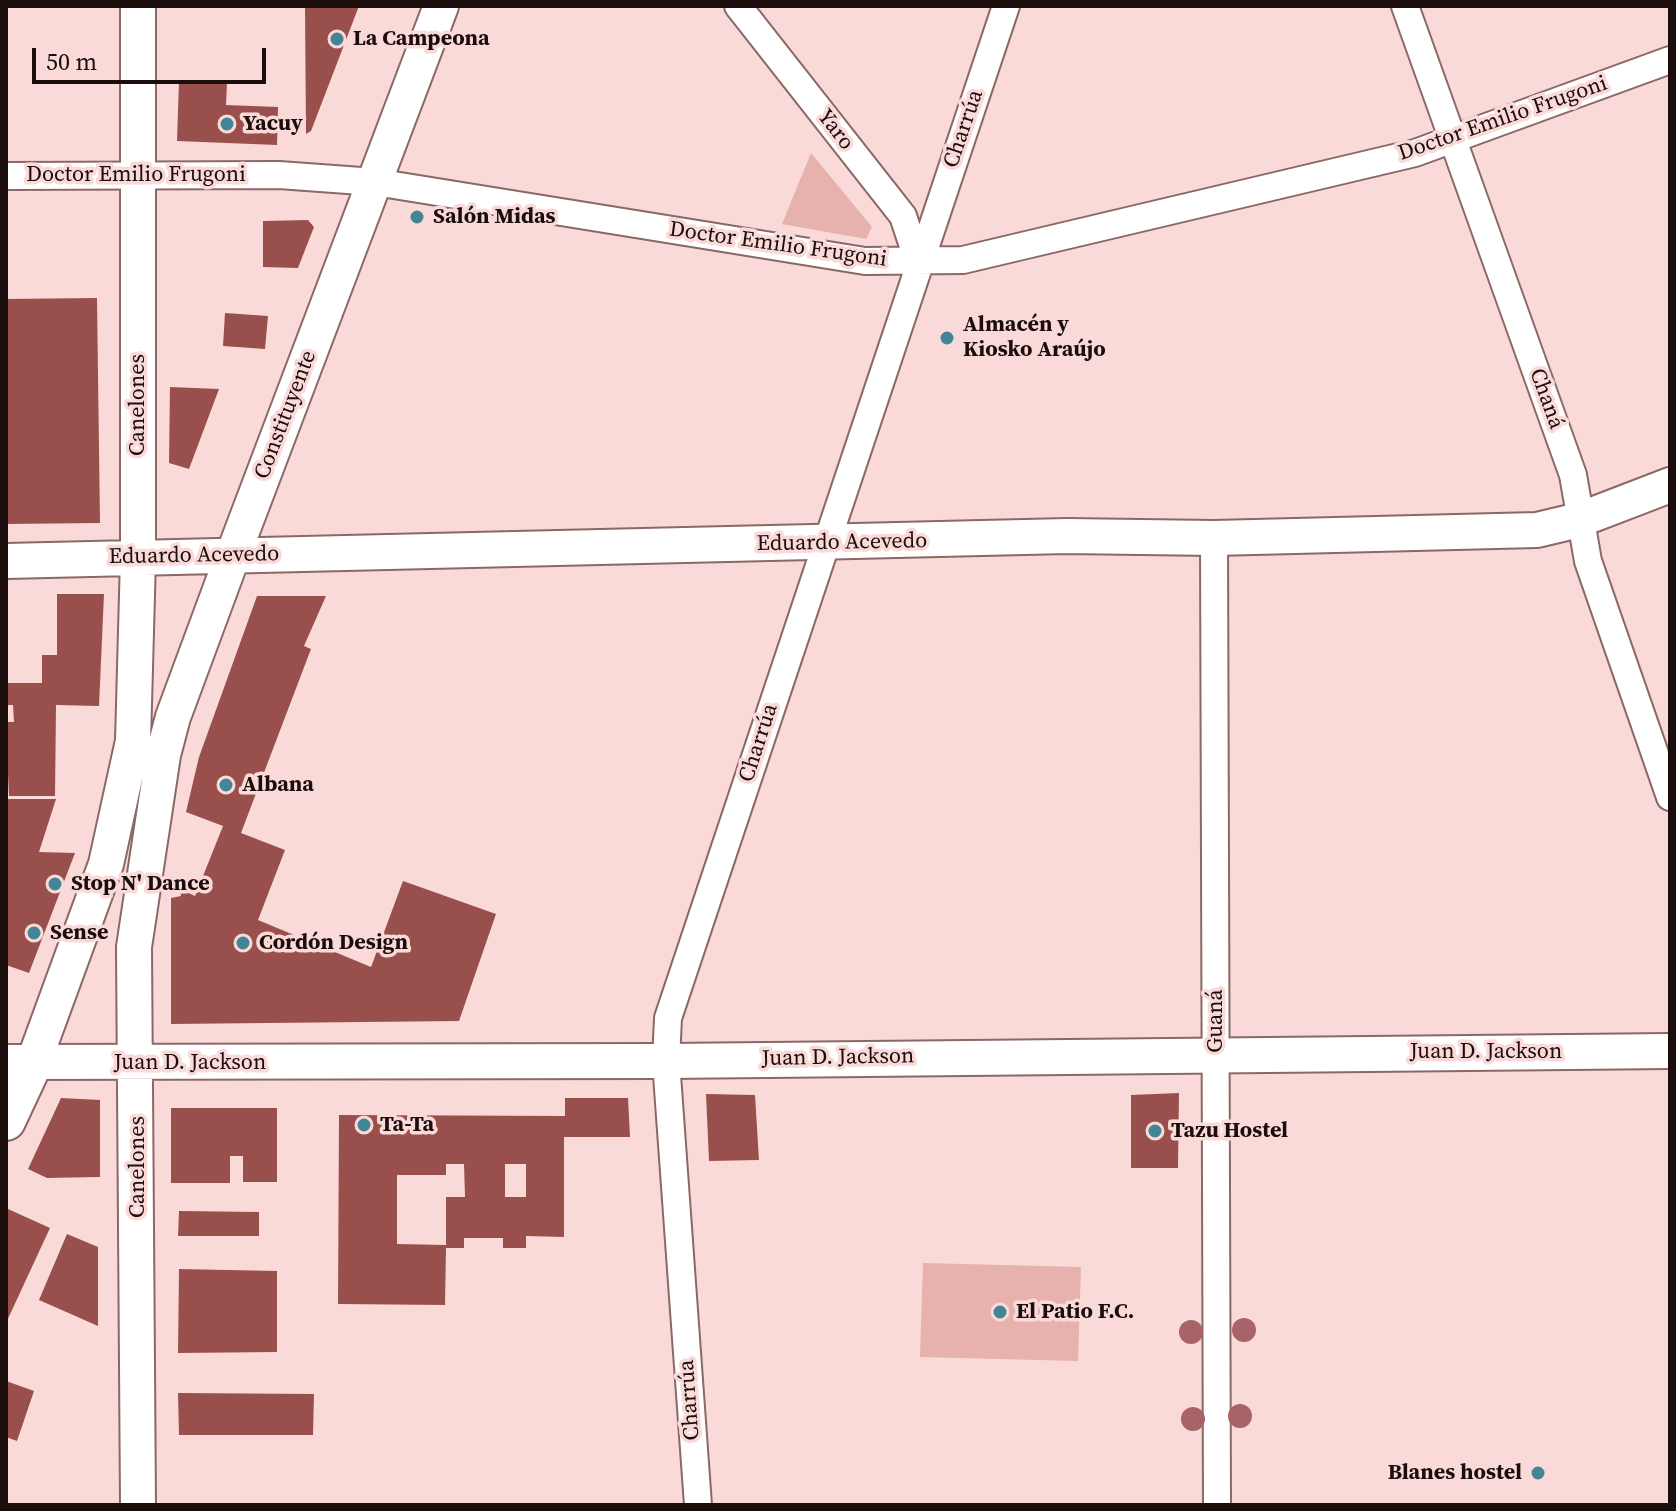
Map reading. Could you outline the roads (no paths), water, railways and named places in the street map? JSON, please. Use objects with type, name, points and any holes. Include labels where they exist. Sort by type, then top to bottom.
[{"type":"main road","points":[[6,1121],[20,1062]]},
{"type":"street","name":"Canelones","points":[[20,1062],[106,864],[121,802],[136,712],[138,6]]},
{"type":"street","name":"Constituyente","points":[[151,831],[173,717],[441,6]]},
{"type":"street","name":"Yaro","points":[[738,6],[903,216],[918,261]]},
{"type":"street","name":"Charrúa","points":[[698,1505],[666,1061],[668,1018],[825,543],[911,295],[918,261],[1006,6]]},
{"type":"street","name":"Chaná","points":[[1405,6],[1573,475],[1588,561],[1665,766],[1670,797]]},
{"type":"street","name":"Doctor Emilio Frugoni","points":[[6,176],[279,175],[375,182],[865,261],[963,260],[1415,153],[1670,60]]},
{"type":"street","name":"Eduardo Acevedo","points":[[6,561],[1067,536],[1214,538],[1537,530],[1579,520],[1670,485]]},
{"type":"street","name":"Guaná","points":[[1214,538],[1217,1505]]},
{"type":"street","name":"Canelones","points":[[138,1505],[134,947],[151,831]]},
{"type":"street","name":"Juan D. Jackson","points":[[20,1062],[666,1061],[1216,1053],[1670,1051]]},
{"type":"place","name":"La Campeona","points":[[337,39]]},
{"type":"place","name":"Yacuy","points":[[227,124]]},
{"type":"place","name":"Salón Midas","points":[[417,217]]},
{"type":"place","name":"Almacén y Kiosko Araújo","points":[[947,338]]},
{"type":"place","name":"Albana","points":[[226,785]]},
{"type":"place","name":"Stop N' Dance","points":[[55,884]]},
{"type":"place","name":"Sense","points":[[34,933]]},
{"type":"place","name":"Cordón Design","points":[[243,943]]},
{"type":"place","name":"Ta-Ta","points":[[364,1125]]},
{"type":"place","name":"Tazu Hostel","points":[[1155,1131]]},
{"type":"place","name":"El Patio F.C.","points":[[1000,1312]]},
{"type":"place","name":"Blanes hostel","points":[[1538,1473]]}]
